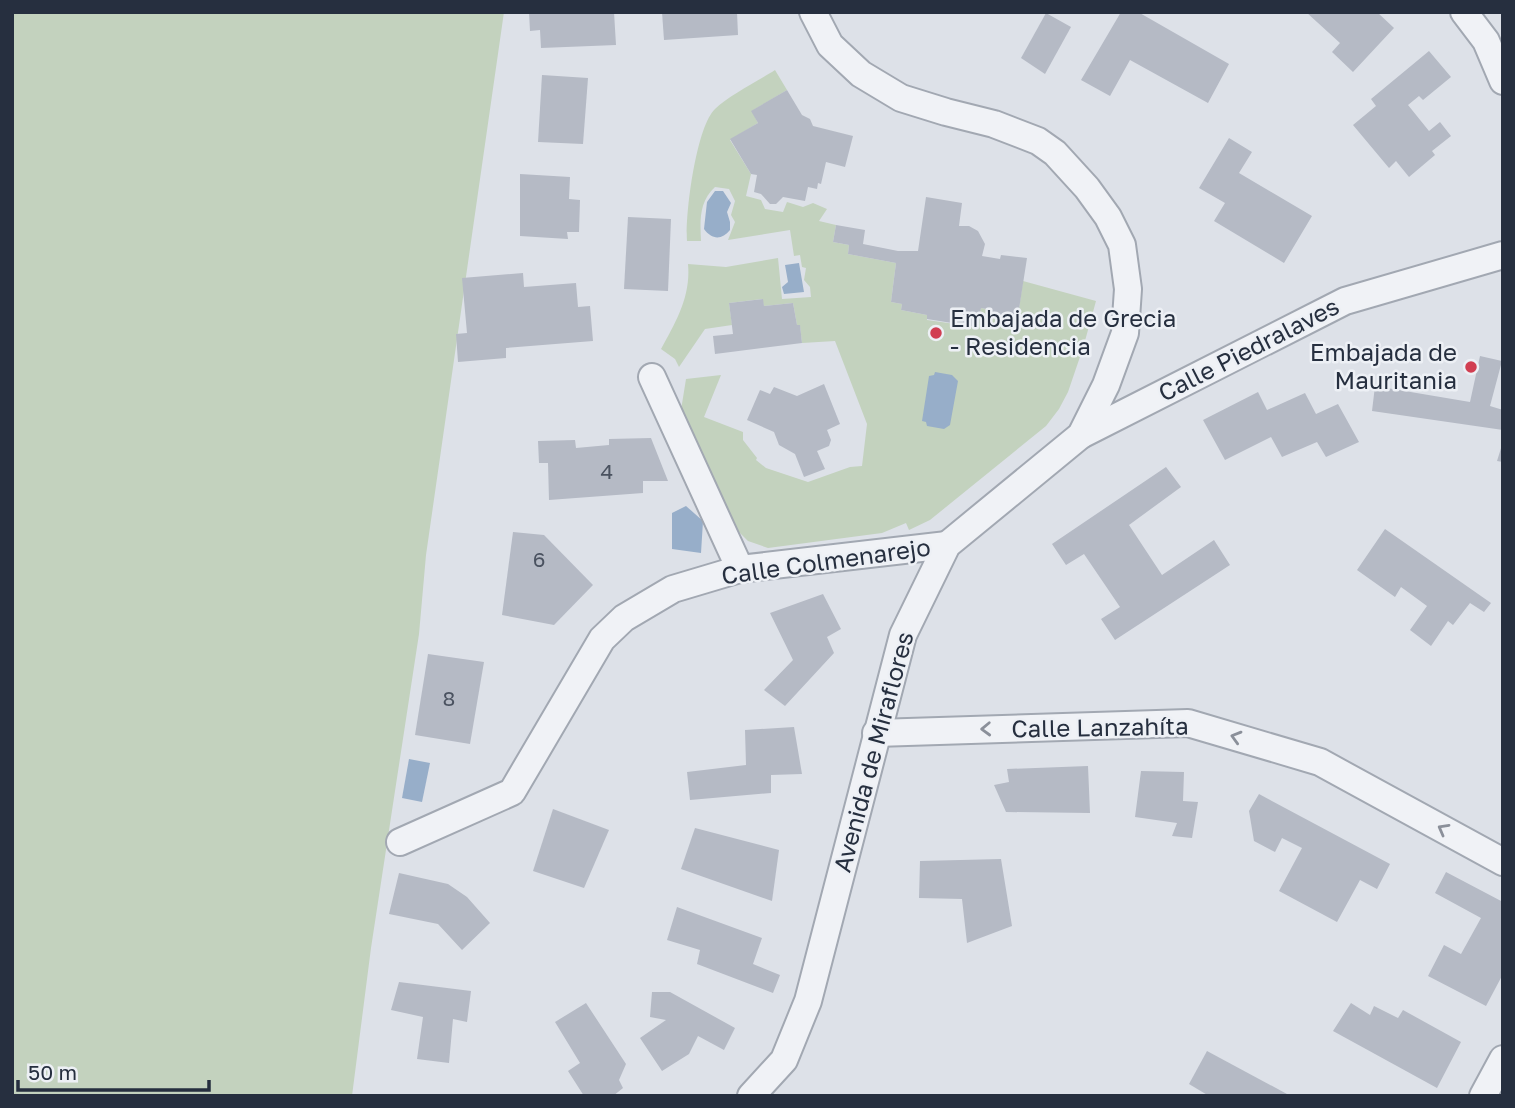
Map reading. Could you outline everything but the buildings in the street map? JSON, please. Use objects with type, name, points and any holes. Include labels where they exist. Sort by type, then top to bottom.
[{"type":"street","name":"Avenida de Miraflores","points":[[751,1096],[784,1060],[808,1001],[903,635],[947,545],[1081,435],[1106,385],[1125,333],[1128,289],[1122,245],[1108,217],[1068,166],[1038,141],[994,124],[901,98],[861,74],[830,45],[813,12]]},
{"type":"street","points":[[1464,12],[1486,41],[1503,80]]},
{"type":"street","name":"Calle Piedralaves","points":[[1081,435],[1345,301],[1503,255]]},
{"type":"street","points":[[652,377],[740,569]]},
{"type":"street","name":"Calle Colmenarejo","points":[[400,842],[512,792],[602,639],[624,618],[673,589],[740,569],[947,545]]},
{"type":"street","name":"Calle Lanzahíta","points":[[876,733],[1188,723],[1320,762],[1503,862]]},
{"type":"street","points":[[1483,1096],[1503,1059]]},
{"type":"green space","points":[[12,12],[504,12],[426,555],[419,634],[371,948],[352,1096],[12,1096]]},
{"type":"green space","points":[[775,70],[787,90],[752,111],[758,123],[730,140],[751,174],[746,196],[761,200],[765,209],[783,212],[787,202],[803,207],[813,203],[827,209],[819,221],[836,225],[833,242],[849,245],[848,254],[896,263],[891,302],[902,304],[901,310],[927,315],[927,320],[976,327],[981,308],[992,310],[992,318],[1017,322],[1023,281],[1096,301],[1068,392],[1046,426],[930,520],[909,530],[906,523],[882,533],[768,548],[748,541],[739,532],[681,410],[686,379],[721,375],[704,417],[743,432],[743,440],[756,460],[766,468],[808,482],[850,467],[862,466],[867,424],[835,341],[802,343],[793,303],[764,306],[762,299],[729,303],[732,325],[705,329],[679,367],[675,359],[661,349],[685,298],[688,264],[726,267],[778,258],[782,299],[811,297],[810,287],[804,280],[806,268],[802,267],[800,255],[794,256],[790,230],[728,240],[735,222],[731,215],[735,201],[729,189],[715,187],[710,193],[702,212],[701,241],[687,241],[693,172],[708,119],[727,99]]},
{"type":"water","points":[[715,191],[723,191],[731,203],[727,212],[730,230],[724,236],[717,237],[704,229],[707,202]]},
{"type":"water","points":[[799,263],[804,292],[784,294],[782,287],[788,282],[785,265]]},
{"type":"water","points":[[935,372],[952,375],[958,381],[950,425],[944,429],[927,426],[926,422],[922,421],[929,376]]},
{"type":"water","points":[[686,506],[703,521],[701,553],[672,549],[672,513]]},
{"type":"water","points":[[409,759],[430,763],[422,802],[402,798]]},
{"type":"place","name":"Embajada de Grecia - Residencia","points":[[936,333]]},
{"type":"place","name":"Embajada de Mauritania","points":[[1471,367]]}]
